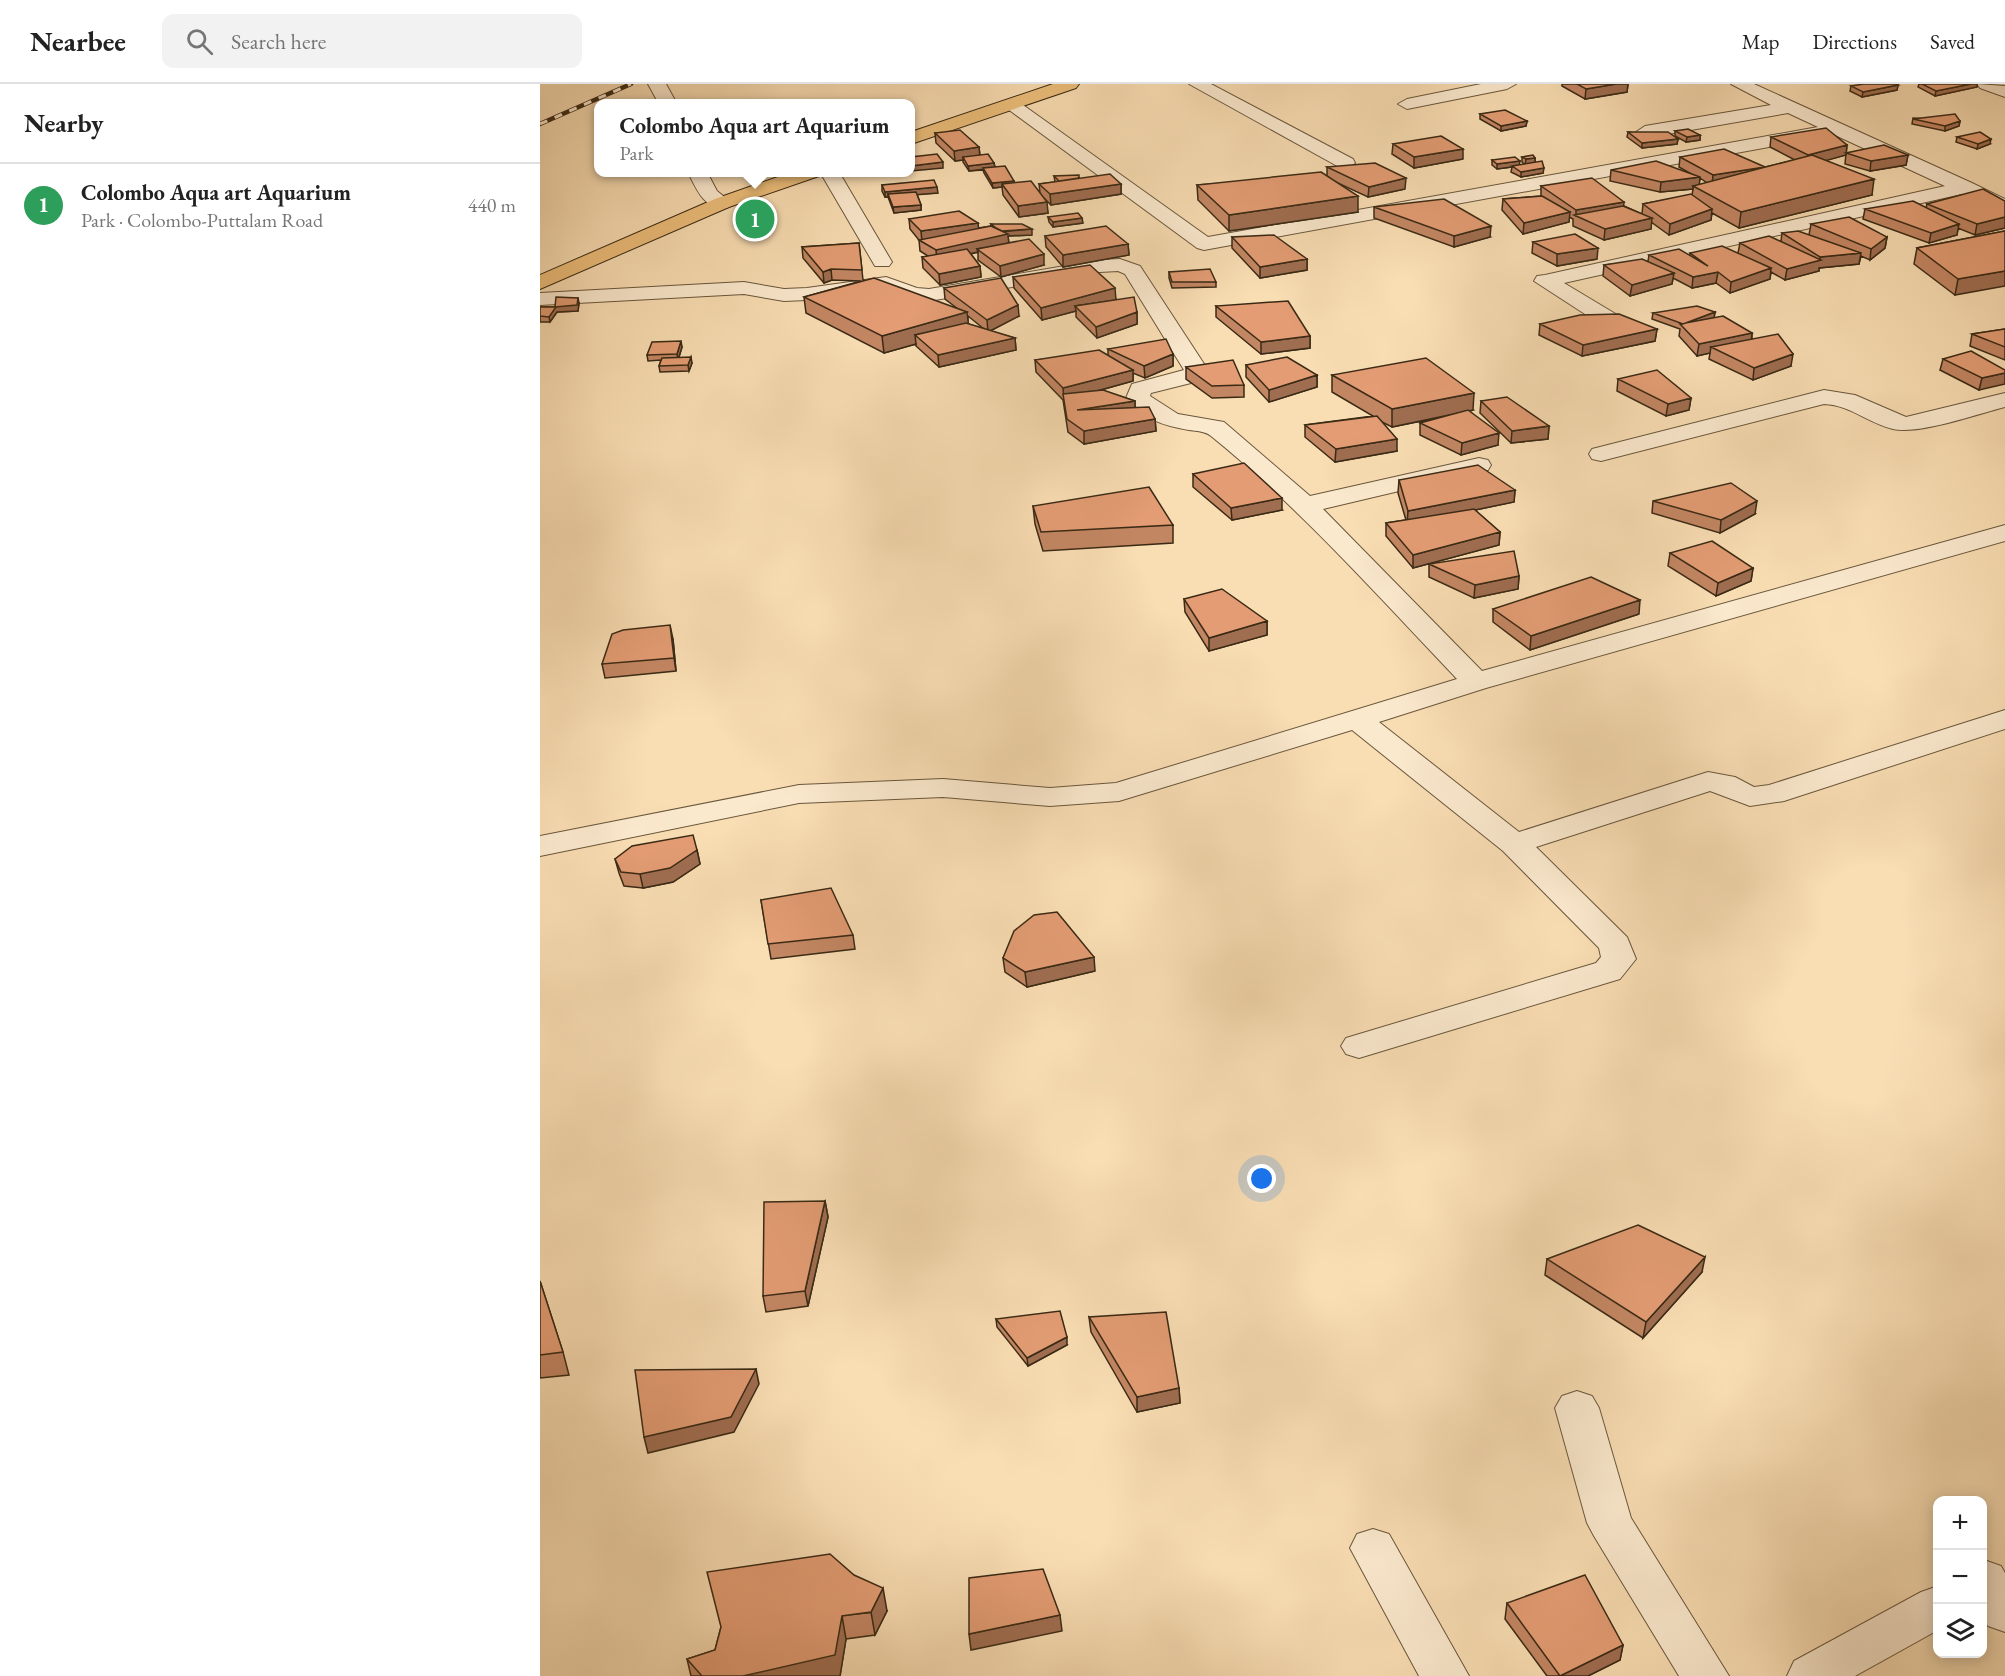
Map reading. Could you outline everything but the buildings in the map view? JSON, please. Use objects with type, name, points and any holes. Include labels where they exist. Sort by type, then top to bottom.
[{"type":"highway","points":[[915,125],[1035,84]]},
{"type":"highway","points":[[915,137],[1070,84]]},
{"type":"highway","points":[[540,283],[763,177]]},
{"type":"highway","points":[[540,266],[715,199],[794,177]]},
{"type":"street","points":[[657,84],[666,99]]},
{"type":"street","points":[[1198,84],[1346,163]]},
{"type":"street","points":[[1407,104],[1507,84]]},
{"type":"street","points":[[1740,84],[2005,206]]},
{"type":"street","points":[[1986,84],[2005,92]]},
{"type":"street","points":[[1010,104],[1204,244],[1836,129]]},
{"type":"street","points":[[1645,132],[1789,107]]},
{"type":"street","points":[[700,177],[715,199]]},
{"type":"street","points":[[832,177],[882,262]]},
{"type":"street","points":[[1616,324],[1545,281],[1965,188]]},
{"type":"street","points":[[540,299],[744,288],[784,295],[807,294],[886,283],[898,286],[913,296],[1100,266],[1120,265],[1133,270],[1196,370],[1195,375],[1140,389],[1138,398],[1154,411],[1172,420],[1215,428],[1305,505],[1476,682]]},
{"type":"street","points":[[1601,454],[1824,397],[1838,396],[1853,400],[1894,423],[1906,424],[2005,400]]},
{"type":"street","points":[[1305,505],[1479,465]]},
{"type":"street","points":[[540,846],[799,794],[943,788],[1050,797],[1119,792],[1476,682],[2005,533]]},
{"type":"street","points":[[1357,719],[1514,844],[1615,945],[1619,959],[1608,971],[1359,1046]]},
{"type":"street","points":[[1514,844],[1708,781],[1724,784],[1750,796],[1773,794],[2005,719]]},
{"type":"street","points":[[1577,1408],[1610,1523],[1705,1676]]},
{"type":"street","points":[[1373,1548],[1445,1676]]},
{"type":"street","points":[[1811,1676],[1933,1609]]},
{"type":"railway","points":[[597,99],[631,84]]},
{"type":"railway","points":[[540,124],[594,100]]},
{"type":"place","name":"Colombo Aqua art Aquarium","points":[[755,219]]}]
